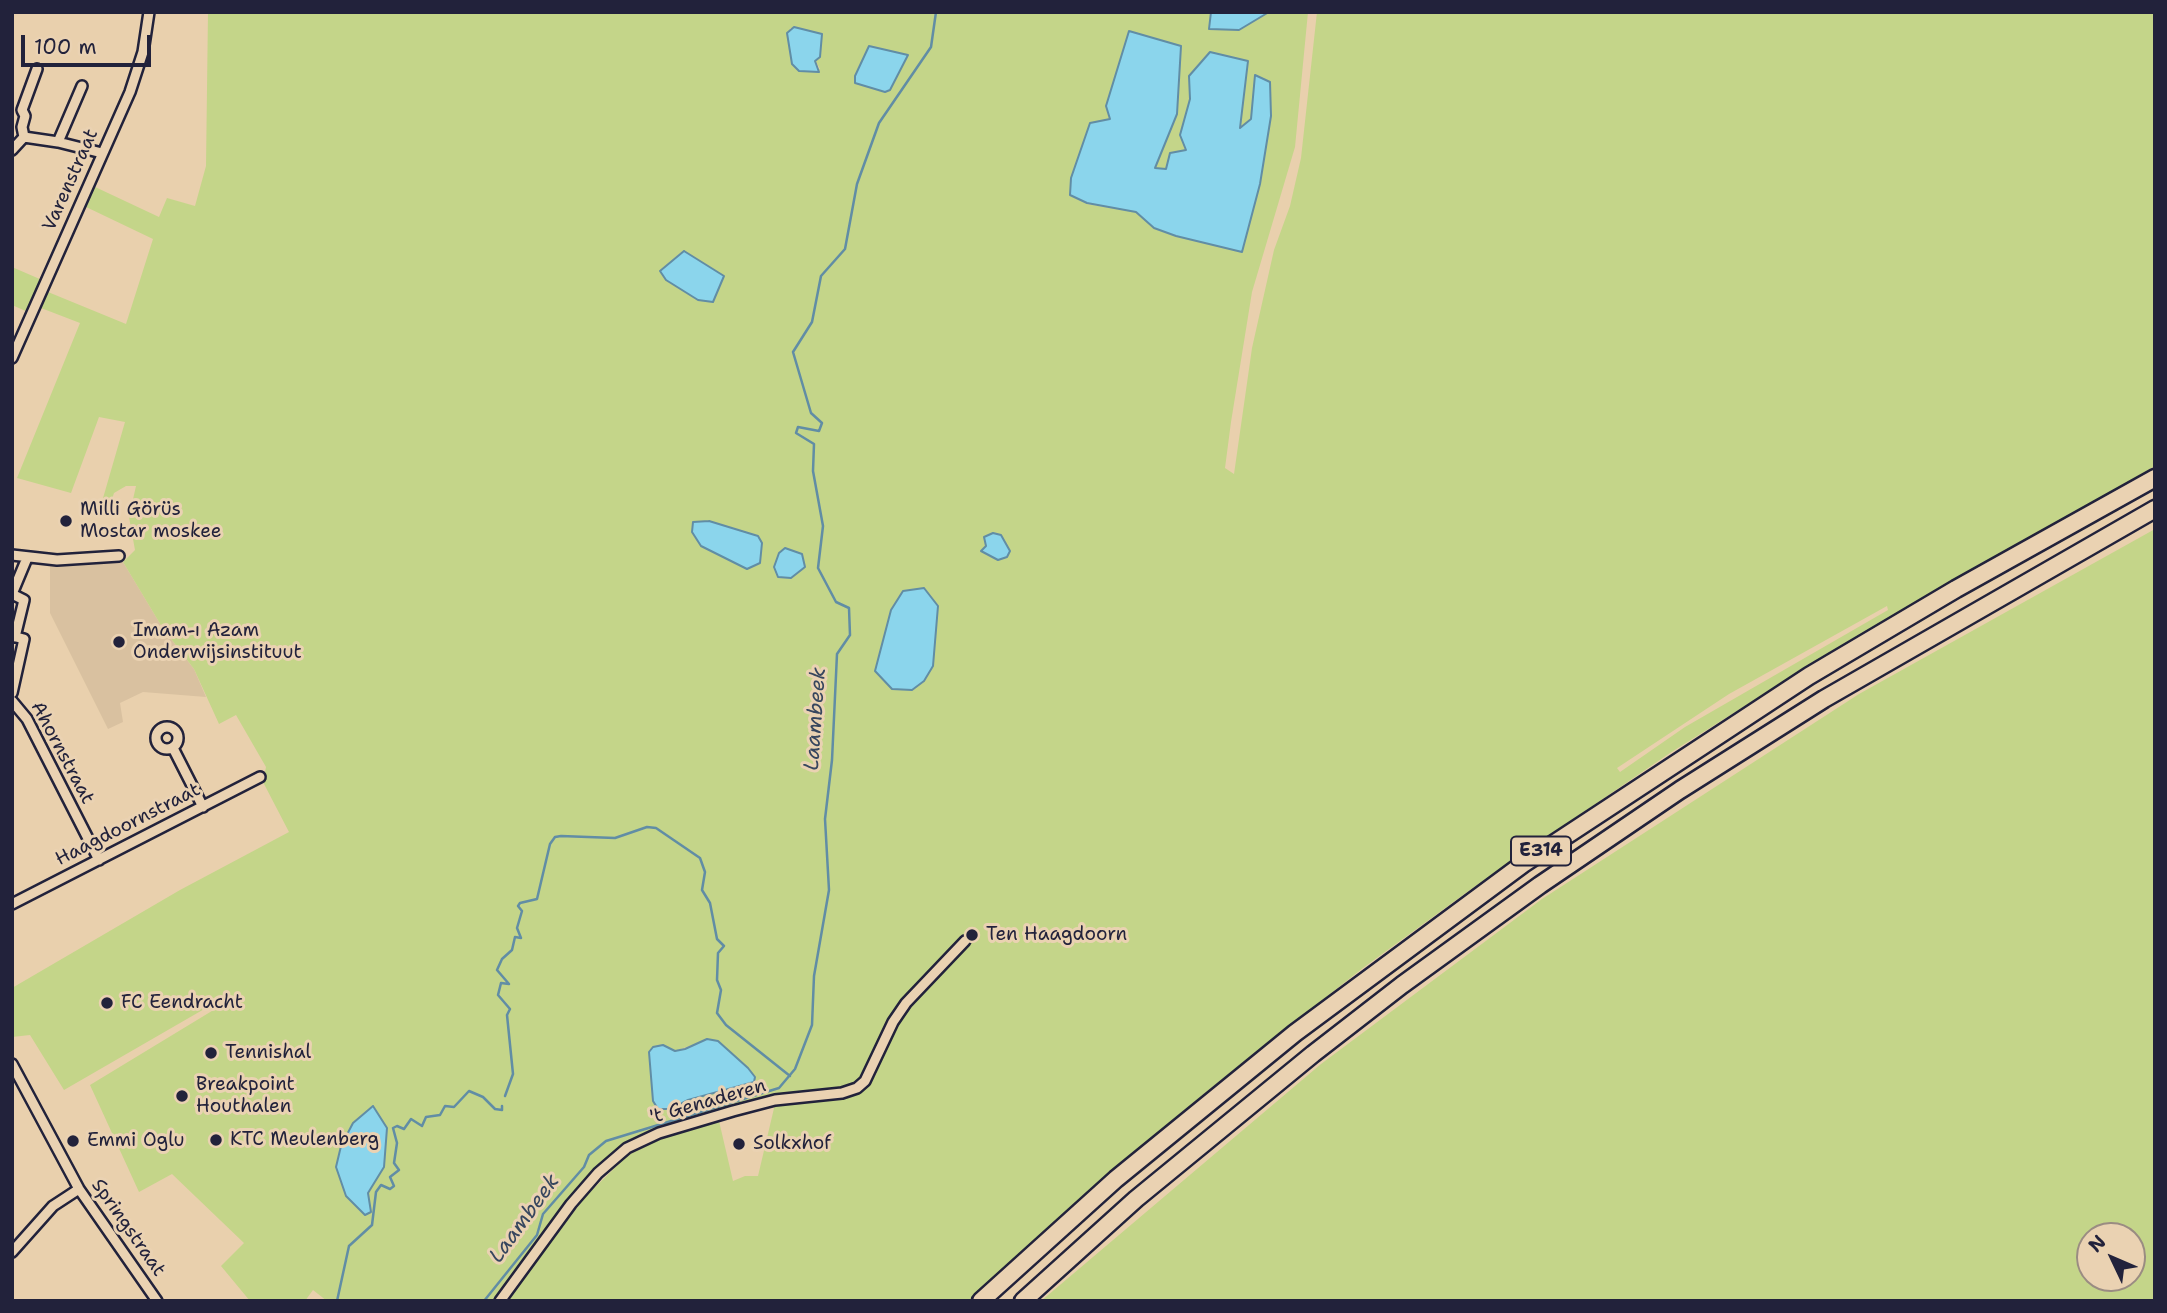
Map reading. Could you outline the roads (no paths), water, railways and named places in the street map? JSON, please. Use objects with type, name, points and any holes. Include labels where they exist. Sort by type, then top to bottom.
[{"type":"highway","name":"E314","points":[[981,1301],[1116,1179],[1285,1041],[1523,864],[1809,676],[1956,589],[2155,478]]},
{"type":"highway","name":"E314","points":[[1023,1301],[1136,1199],[1284,1077],[1402,985],[1540,885],[1680,790],[1824,699],[2155,509]]},
{"type":"street","name":"Varenstraat","points":[[12,358],[130,92],[143,52],[149,12]]},
{"type":"street","points":[[24,138],[22,127],[25,116],[22,110],[37,69]]},
{"type":"street","points":[[58,142],[82,86]]},
{"type":"street","points":[[24,138],[58,142],[102,153]]},
{"type":"street","points":[[12,150],[24,138]]},
{"type":"street","points":[[12,555],[57,560],[119,556]]},
{"type":"street","points":[[14,636],[24,600],[12,594],[27,558]]},
{"type":"street","name":"Ahornstraat","points":[[12,693],[24,639],[14,636]]},
{"type":"street","name":"Ahornstraat","points":[[12,701],[27,719],[99,860]]},
{"type":"street","points":[[173,748],[203,807]]},
{"type":"street","name":"Haagdoornstraat","points":[[12,904],[260,777]]},
{"type":"street","name":"'t Genaderen","points":[[500,1301],[571,1204],[598,1173],[627,1148],[659,1133],[775,1100],[842,1093],[857,1088],[865,1081],[893,1022],[906,1003],[965,942]]},
{"type":"street","name":"Springstraat","points":[[12,1064],[79,1189],[158,1301]]},
{"type":"street","points":[[12,1252],[53,1206],[79,1189]]},
{"type":"water","points":[[1211,12],[1269,12],[1239,30],[1209,29]]},
{"type":"water","points":[[794,27],[822,34],[820,57],[815,61],[819,72],[799,71],[792,64],[787,33]]},
{"type":"water","points":[[1129,31],[1181,46],[1177,114],[1155,168],[1166,169],[1170,153],[1186,150],[1180,135],[1190,99],[1189,76],[1210,52],[1248,61],[1240,128],[1251,119],[1255,75],[1270,82],[1271,116],[1260,184],[1242,252],[1176,236],[1154,228],[1136,212],[1087,203],[1070,195],[1071,178],[1090,123],[1110,119],[1106,106]]},
{"type":"water","points":[[869,46],[908,55],[890,90],[885,92],[855,83],[855,76]]},
{"type":"water","points":[[684,251],[724,276],[713,302],[698,300],[666,280],[660,271]]},
{"type":"water","points":[[709,521],[758,536],[762,543],[760,563],[747,569],[701,546],[692,532],[693,522]]},
{"type":"water","points":[[993,533],[1001,535],[1010,551],[1007,557],[998,560],[981,551],[986,546],[984,537]]},
{"type":"water","points":[[785,548],[802,554],[805,567],[791,578],[778,577],[774,567],[779,553]]},
{"type":"water","points":[[924,588],[938,606],[933,666],[924,681],[912,690],[892,689],[875,671],[891,610],[903,591]]},
{"type":"water","points":[[707,1039],[718,1041],[748,1068],[755,1077],[754,1082],[688,1100],[671,1109],[658,1109],[653,1101],[649,1052],[653,1047],[663,1045],[675,1051],[685,1049]]},
{"type":"water","points":[[373,1106],[387,1128],[384,1167],[368,1193],[371,1212],[365,1215],[346,1196],[336,1167],[341,1146],[353,1123]]},
{"type":"waterway","name":"Laambeek","points":[[484,1301],[537,1235],[543,1214],[584,1167],[589,1155],[606,1141],[779,1088],[795,1069],[812,1025],[814,976],[829,890],[825,819],[832,760],[837,654],[850,635],[849,608],[836,602],[818,568],[823,526],[813,471],[814,444],[796,433],[798,427],[819,431],[822,423],[811,413],[793,352],[812,322],[821,276],[845,249],[857,184],[879,123],[931,47],[936,12]]},
{"type":"waterway","points":[[505,1096],[513,1074],[507,1015],[510,1009],[498,995],[501,983],[509,984],[497,970],[502,959],[512,950],[515,937],[521,938],[517,928],[522,911],[518,906],[520,903],[537,899],[550,844],[555,837],[615,838],[647,827],[656,828],[700,858],[705,872],[702,890],[710,903],[717,939],[724,946],[718,953],[717,980],[721,990],[717,1013],[726,1025],[790,1076]]},
{"type":"waterway","points":[[337,1301],[349,1246],[372,1225],[376,1192],[381,1185],[390,1189],[394,1186],[390,1177],[399,1170],[394,1163],[397,1143],[393,1128],[397,1126],[404,1129],[411,1119],[422,1126],[426,1117],[440,1115],[445,1106],[454,1107],[469,1091],[483,1097],[495,1109],[502,1110],[502,1106]]},
{"type":"place","name":"Milli Görüs Mostar moskee","points":[[66,521]]},
{"type":"place","name":"Imam-ı Azam Onderwijsinstituut","points":[[119,642]]},
{"type":"place","name":"Ten Haagdoorn","points":[[972,935]]},
{"type":"place","name":"FC Eendracht","points":[[107,1003]]},
{"type":"place","name":"Tennishal","points":[[211,1053]]},
{"type":"place","name":"Breakpoint Houthalen","points":[[182,1096]]},
{"type":"place","name":"KTC Meulenberg","points":[[216,1140]]},
{"type":"place","name":"Emmi Oglu","points":[[73,1141]]},
{"type":"place","name":"Solkxhof","points":[[739,1144]]}]
